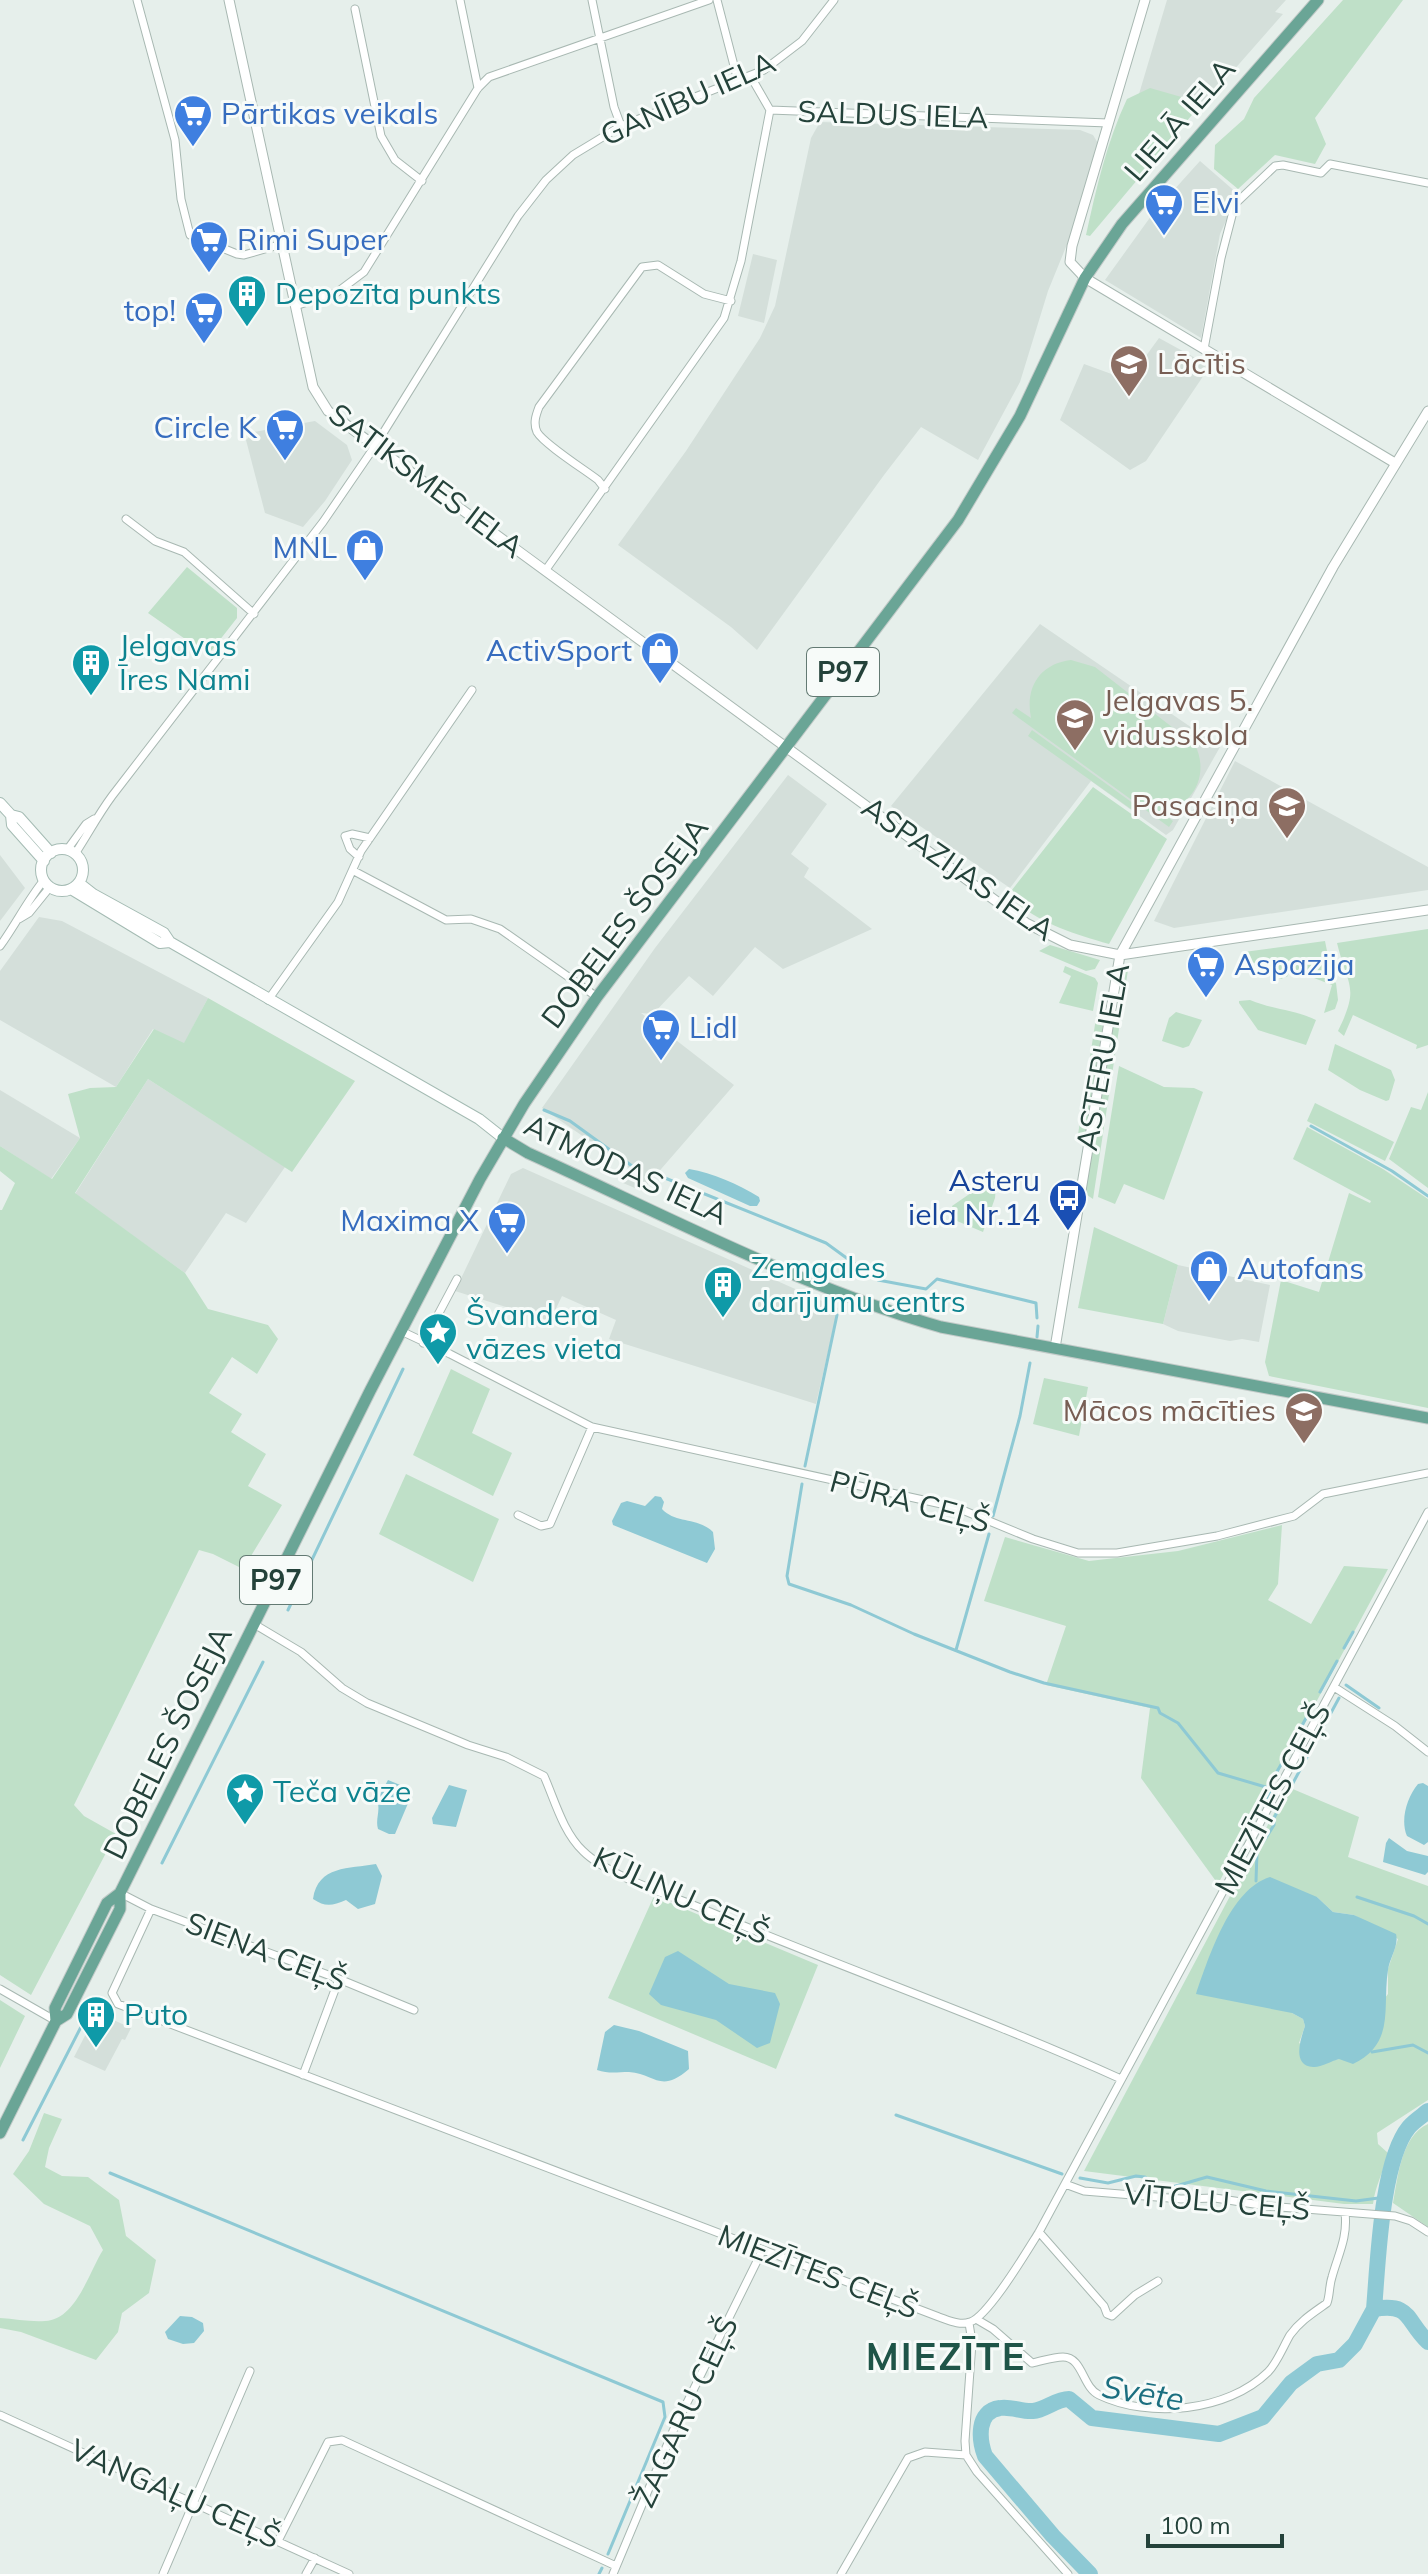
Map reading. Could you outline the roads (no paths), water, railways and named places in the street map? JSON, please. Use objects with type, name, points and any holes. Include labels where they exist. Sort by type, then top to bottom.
[{"type":"main road","name":"LIELĀ IELA","points":[[1085,278],[1130,214],[1318,0]]},
{"type":"main road","name":"DOBELES ŠOSEJA","points":[[0,2133],[56,2021],[55,2008],[107,1903],[120,1893],[401,1331],[503,1138],[597,997],[943,542],[989,473],[1020,416],[1085,278]]},
{"type":"main road","points":[[0,803],[11,815],[12,825],[48,857]]},
{"type":"main road","points":[[71,852],[82,864],[75,886],[60,891],[47,883],[42,871],[48,857],[71,852]]},
{"type":"main road","name":"ATMODAS IELA","points":[[75,886],[160,943],[170,942],[479,1119],[528,1153],[857,1301],[941,1327],[1428,1418]]},
{"type":"street","points":[[137,0],[175,140],[181,199],[190,235],[244,255],[282,244]]},
{"type":"street","name":"SATIKSMES IELA","points":[[229,0],[313,387],[322,404],[786,748]]},
{"type":"street","points":[[460,0],[478,88]]},
{"type":"street","points":[[592,0],[621,126]]},
{"type":"street","points":[[295,306],[336,293],[364,272],[478,88],[489,77],[709,0]]},
{"type":"street","points":[[717,0],[738,81]]},
{"type":"street","name":"GANĪBU IELA","points":[[71,852],[323,522],[375,446],[534,194],[573,155],[621,126],[751,77],[784,57],[802,41],[834,0]]},
{"type":"street","points":[[1145,0],[1072,246],[1070,262],[1085,278],[1395,463]]},
{"type":"street","points":[[355,9],[381,136],[395,160],[422,181]]},
{"type":"street","points":[[751,77],[770,110]]},
{"type":"street","name":"SALDUS IELA","points":[[545,571],[711,339],[731,301],[752,211],[770,110],[1108,123]]},
{"type":"street","points":[[1204,349],[1221,258],[1235,204],[1275,166],[1321,173],[1330,164],[1428,183]]},
{"type":"street","points":[[605,489],[537,431],[535,419],[539,407],[642,267],[658,265],[704,294],[731,301]]},
{"type":"street","name":"ASTERU IELA","points":[[1055,1348],[1120,955],[1234,743],[1428,411]]},
{"type":"street","points":[[126,519],[155,541],[184,552],[254,614]]},
{"type":"street","points":[[268,1000],[338,902],[370,838],[472,690]]},
{"type":"street","name":"ASPAZIJAS IELA","points":[[786,748],[1026,923],[1070,945],[1120,955],[1428,910]]},
{"type":"street","points":[[359,857],[350,849],[345,836],[352,834],[370,838]]},
{"type":"street","points":[[354,871],[446,920],[471,919],[500,929],[597,997]]},
{"type":"street","points":[[0,946],[23,908],[47,883]]},
{"type":"street","points":[[423,1343],[457,1279]]},
{"type":"street","name":"PŪRA CEĻŠ","points":[[401,1331],[592,1427],[955,1507],[1033,1539],[1078,1553],[1117,1553],[1217,1536],[1294,1516],[1323,1494],[1428,1473]]},
{"type":"street","points":[[518,1515],[541,1526],[550,1524],[592,1427]]},
{"type":"street","name":"MIEZĪTES CEĻŠ","points":[[151,1909],[112,1993],[118,2004],[939,2317],[973,2321],[983,2313],[1039,2232],[1428,1512]]},
{"type":"street","name":"KŪLIŅU CEĻŠ","points":[[254,1624],[301,1652],[342,1688],[367,1703],[468,1745],[506,1757],[544,1776],[565,1826],[581,1850],[596,1861],[774,1939],[989,2022],[1121,2079]]},
{"type":"street","points":[[1334,1687],[1395,1726],[1428,1752]]},
{"type":"street","name":"SIENA CEĻŠ","points":[[120,1893],[151,1909],[414,2010]]},
{"type":"street","points":[[303,2075],[339,1979]]},
{"type":"street","points":[[0,1989],[56,2021]]},
{"type":"street","name":"VĪTOLU CEĻŠ","points":[[1065,2184],[1084,2191],[1181,2199],[1215,2198],[1395,2216],[1411,2221],[1428,2232]]},
{"type":"street","points":[[1068,2574],[977,2472],[966,2455],[973,2321],[993,2329],[1032,2363],[1065,2357],[1071,2359],[1077,2364],[1086,2384],[1112,2401],[1170,2408],[1227,2398],[1269,2371],[1302,2320],[1327,2303],[1345,2236],[1345,2213]]},
{"type":"street","points":[[1039,2232],[1104,2306],[1107,2314],[1112,2316],[1135,2295],[1158,2281]]},
{"type":"street","name":"ŽAGARU CEĻŠ","points":[[614,2570],[673,2431],[762,2251]]},
{"type":"street","points":[[163,2574],[250,2371]]},
{"type":"street","name":"VANGAĻU CEĻŠ","points":[[0,2415],[349,2574]]},
{"type":"street","points":[[278,2541],[328,2442],[342,2440],[614,2570]]},
{"type":"street","points":[[841,2574],[908,2458],[925,2452],[966,2455]]},
{"type":"street","points":[[306,2574],[315,2558]]},
{"type":"water","points":[[689,1169],[734,1183],[759,1197],[760,1201],[757,1206],[750,1206],[688,1178],[685,1173]]},
{"type":"water","points":[[655,1496],[661,1497],[664,1502],[662,1509],[668,1514],[701,1524],[713,1532],[715,1549],[707,1563],[613,1525],[621,1503],[627,1501],[645,1506]]},
{"type":"water","points":[[388,1780],[410,1789],[412,1794],[395,1834],[378,1829],[377,1825],[377,1800]]},
{"type":"water","points":[[1418,1784],[1428,1786],[1428,1842],[1424,1845],[1407,1836],[1404,1823],[1411,1795]]},
{"type":"water","points":[[449,1785],[467,1790],[456,1827],[433,1824],[432,1818]]},
{"type":"water","points":[[1389,1838],[1407,1851],[1428,1856],[1428,1872],[1425,1875],[1383,1862]]},
{"type":"water","points":[[376,1864],[382,1876],[375,1904],[358,1909],[346,1900],[329,1905],[313,1899],[316,1888],[328,1874]]},
{"type":"water","points":[[1270,1877],[1317,1897],[1333,1912],[1354,1915],[1396,1934],[1388,1970],[1381,2035],[1376,2046],[1353,2064],[1339,2059],[1313,2067],[1302,2062],[1299,2051],[1305,2026],[1303,2019],[1292,2013],[1196,1994],[1232,1910],[1243,1895]]},
{"type":"water","points":[[678,1951],[729,1984],[775,1993],[780,2004],[770,2043],[757,2048],[716,2020],[661,2005],[649,1994],[665,1957]]},
{"type":"water","points":[[614,2025],[639,2031],[688,2051],[689,2069],[664,2081],[638,2073],[597,2070],[605,2032]]},
{"type":"water","points":[[180,2316],[192,2317],[203,2323],[204,2331],[194,2343],[183,2344],[168,2339],[165,2332]]},
{"type":"waterway","points":[[544,1110],[570,1121],[639,1171]]},
{"type":"waterway","points":[[1311,1126],[1392,1171],[1428,1196]]},
{"type":"waterway","points":[[660,1176],[826,1243],[863,1270],[866,1276]]},
{"type":"waterway","points":[[878,1280],[926,1289],[937,1279],[1036,1303],[1037,1318]]},
{"type":"waterway","points":[[805,1466],[837,1315]]},
{"type":"waterway","points":[[1037,1337],[1038,1326]]},
{"type":"waterway","points":[[993,1516],[1020,1416],[1030,1363]]},
{"type":"waterway","points":[[288,1610],[403,1369]]},
{"type":"waterway","points":[[802,1484],[787,1576],[789,1584],[851,1605],[1010,1672],[1044,1683],[1158,1708],[1160,1713],[1178,1723],[1218,1773],[1269,1788],[1270,1795],[1266,1802]]},
{"type":"waterway","points":[[956,1650],[989,1534]]},
{"type":"waterway","points":[[1344,1648],[1353,1632]]},
{"type":"waterway","points":[[1320,1692],[1337,1661]]},
{"type":"waterway","points":[[162,1863],[263,1662]]},
{"type":"waterway","points":[[1346,1685],[1379,1708]]},
{"type":"waterway","points":[[1256,1881],[1257,1852],[1339,1698]]},
{"type":"waterway","points":[[1297,1735],[1313,1705]]},
{"type":"waterway","points":[[1275,1775],[1290,1749]]},
{"type":"waterway","points":[[1357,1897],[1414,1916],[1428,1924]]},
{"type":"waterway","points":[[23,2140],[84,2021]]},
{"type":"waterway","points":[[1372,2052],[1413,2045],[1428,2053]]},
{"type":"waterway","points":[[1374,2309],[1382,2214],[1392,2163],[1409,2127],[1428,2111]]},
{"type":"waterway","points":[[896,2115],[1062,2174]]},
{"type":"waterway","points":[[110,2173],[663,2402],[665,2417],[608,2554]]},
{"type":"waterway","points":[[1080,2178],[1108,2183],[1136,2176],[1145,2177],[1156,2186],[1169,2188],[1207,2177],[1266,2191],[1356,2201],[1386,2197]]},
{"type":"waterway","name":"Svēte","points":[[1090,2574],[985,2456],[981,2427],[992,2410],[1033,2411],[1069,2399],[1092,2418],[1219,2434],[1263,2417],[1291,2383],[1317,2364],[1339,2360],[1355,2344],[1374,2309],[1402,2311],[1428,2342]]},
{"type":"waterway","points":[[599,2574],[602,2568]]},
{"type":"place","name":"Pārtikas veikals","points":[[193,148]]},
{"type":"place","name":"Elvi","points":[[1164,237]]},
{"type":"place","name":"Rimi Super","points":[[209,274]]},
{"type":"place","name":"Depozīta punkts","points":[[247,328]]},
{"type":"place","name":"top!","points":[[204,345]]},
{"type":"place","name":"Lācītis","points":[[1129,398]]},
{"type":"place","name":"Circle K","points":[[285,462]]},
{"type":"place","name":"MNL","points":[[365,582]]},
{"type":"place","name":"ActivSport","points":[[660,685]]},
{"type":"place","name":"Jelgavas Īres Nami","points":[[91,697]]},
{"type":"place","name":"Jelgavas 5. vidusskola","points":[[1075,752]]},
{"type":"place","name":"Pasaciņa","points":[[1287,840]]},
{"type":"place","name":"Aspazija","points":[[1206,999]]},
{"type":"place","name":"Lidl","points":[[661,1062]]},
{"type":"place","name":"Asteru iela Nr.14","points":[[1068,1232]]},
{"type":"place","name":"Maxima X","points":[[507,1255]]},
{"type":"place","name":"Autofans","points":[[1209,1303]]},
{"type":"place","name":"Zemgales darījumu centrs","points":[[723,1319]]},
{"type":"place","name":"Švandera vāzes vieta","points":[[438,1366]]},
{"type":"place","name":"Mācos mācīties","points":[[1304,1445]]},
{"type":"place","name":"Teča vāze","points":[[245,1826]]},
{"type":"place","name":"Puto","points":[[96,2049]]},
{"type":"district","name":"MIEZĪTE","points":[[946,2357]]}]
